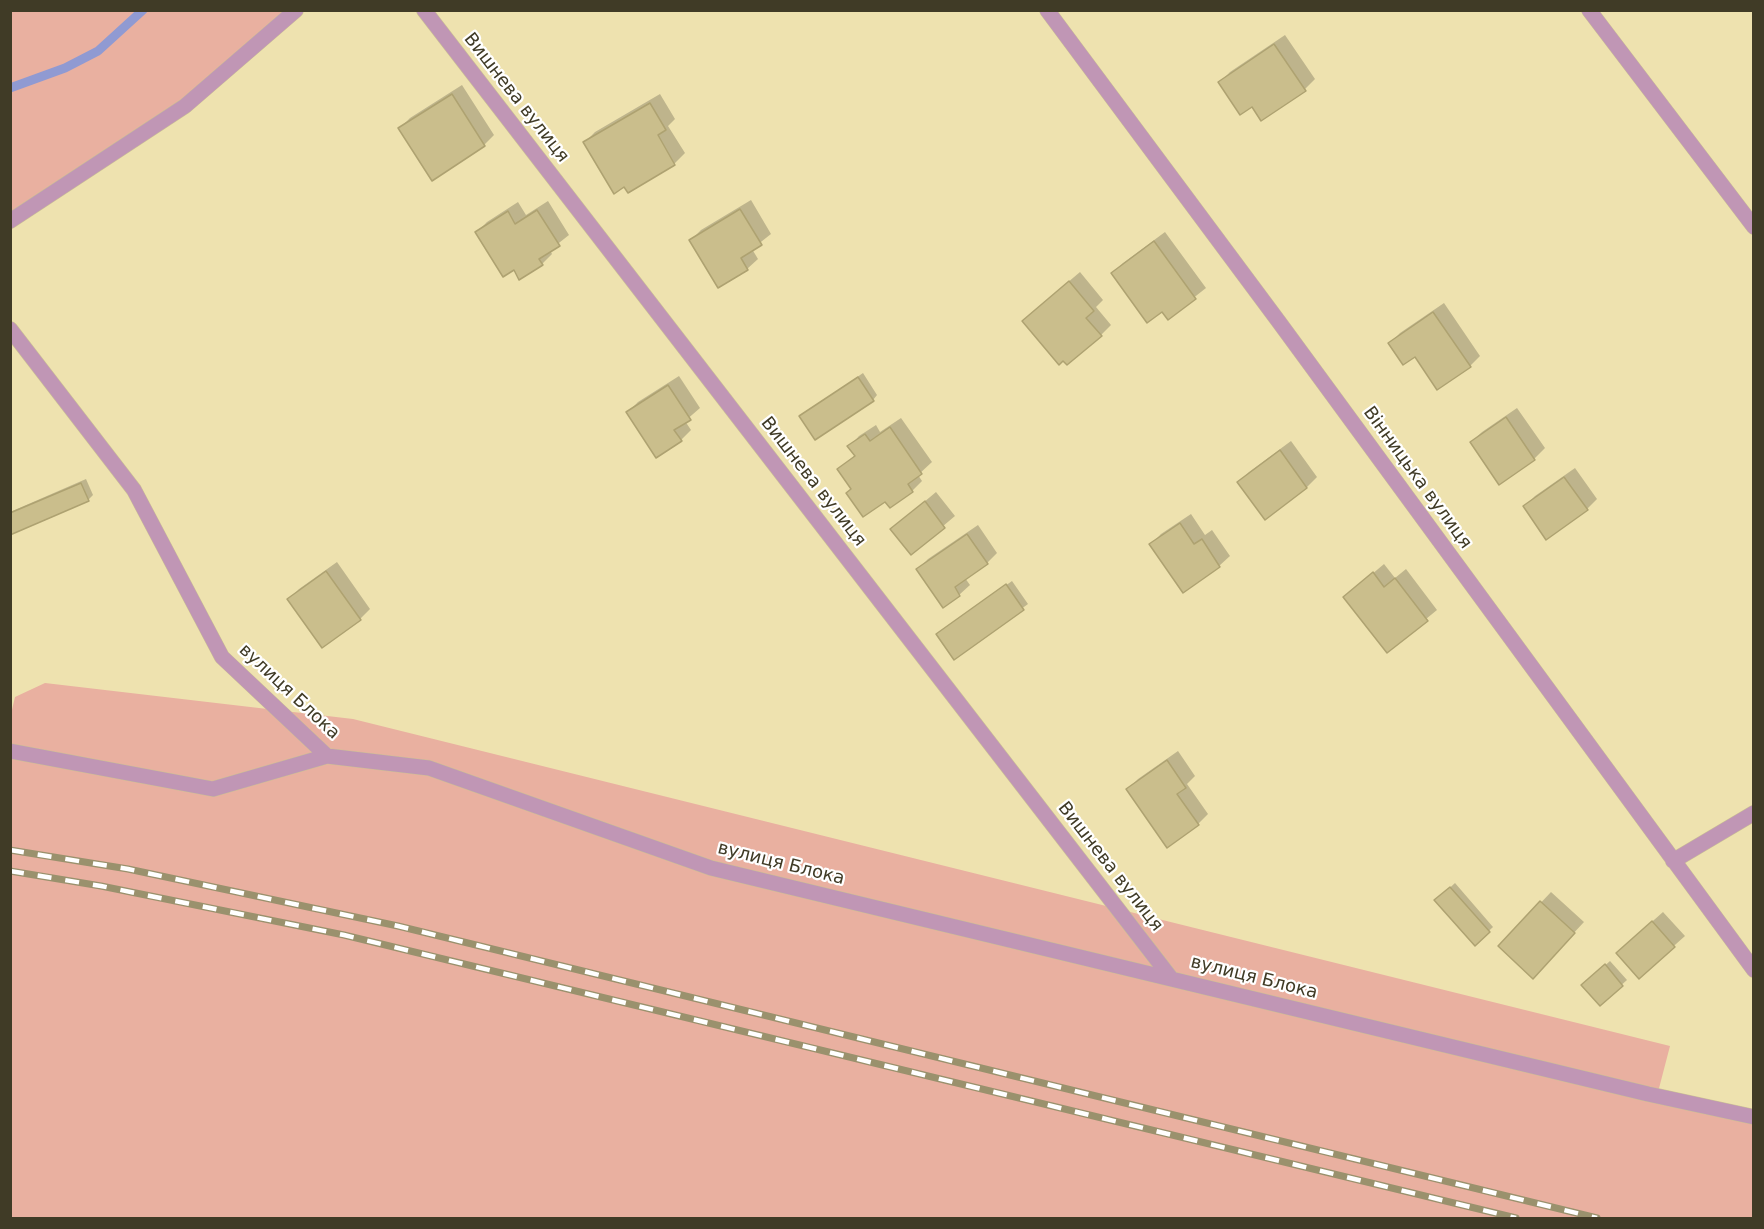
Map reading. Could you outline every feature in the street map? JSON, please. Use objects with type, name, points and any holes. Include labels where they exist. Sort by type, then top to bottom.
[{"type":"street","points":[[10,221],[185,106],[296,10]]},
{"type":"street","name":"Вишнева вулиця","points":[[424,10],[1171,978]]},
{"type":"street","name":"Вінницька вулиця","points":[[1047,10],[1754,970]]},
{"type":"street","points":[[1589,10],[1754,227]]},
{"type":"street","name":"вулиця Блока","points":[[10,329],[134,490],[222,657],[327,756],[429,768],[711,868],[1624,1088],[1754,1117]]},
{"type":"street","points":[[10,751],[213,789],[327,756]]},
{"type":"street","points":[[1673,861],[1754,813]]},
{"type":"shaded area","points":[[11,11],[296,11],[185,106],[11,221]]},
{"type":"shaded area","points":[[45,683],[353,719],[1670,1046],[1657,1096],[1753,1117],[1753,1218],[11,1218],[11,714],[15,697]]},
{"type":"building","points":[[1274,44],[1306,91],[1261,121],[1252,107],[1240,115],[1218,82]]},
{"type":"building","points":[[452,94],[485,146],[432,181],[398,128]]},
{"type":"building","points":[[650,103],[666,130],[658,135],[675,165],[628,193],[624,187],[614,194],[583,142]]},
{"type":"building","points":[[740,209],[762,245],[741,258],[748,270],[718,288],[689,240]]},
{"type":"building","points":[[537,210],[560,246],[539,259],[543,265],[519,280],[514,270],[503,277],[475,232],[508,211],[515,224]]},
{"type":"building","points":[[1154,241],[1196,299],[1168,320],[1162,312],[1147,323],[1111,273]]},
{"type":"building","points":[[1069,281],[1094,311],[1086,318],[1102,336],[1067,365],[1063,361],[1059,365],[1022,321]]},
{"type":"building","points":[[1433,312],[1471,367],[1437,390],[1415,357],[1403,365],[1388,343]]},
{"type":"building","points":[[858,377],[874,401],[815,440],[799,416]]},
{"type":"building","points":[[668,385],[691,420],[674,430],[682,441],[656,458],[626,412]]},
{"type":"building","points":[[1506,417],[1535,460],[1499,485],[1470,442]]},
{"type":"building","points":[[890,427],[922,474],[908,484],[913,492],[890,508],[885,502],[863,517],[846,493],[851,489],[837,469],[855,456],[847,446],[865,434],[870,441]]},
{"type":"building","points":[[1280,450],[1307,488],[1265,520],[1237,482]]},
{"type":"building","points":[[1564,477],[1588,510],[1546,540],[1523,506]]},
{"type":"building","points":[[81,483],[89,501],[10,535],[10,513]]},
{"type":"building","points":[[925,501],[945,528],[911,555],[890,529]]},
{"type":"building","points":[[1180,523],[1194,544],[1202,539],[1220,567],[1183,593],[1149,544]]},
{"type":"building","points":[[967,534],[988,564],[955,587],[960,596],[943,608],[916,569]]},
{"type":"building","points":[[326,571],[361,620],[322,648],[287,599]]},
{"type":"building","points":[[1373,572],[1384,587],[1395,578],[1428,621],[1387,653],[1343,597]]},
{"type":"building","points":[[1006,584],[1024,610],[954,660],[936,634]]},
{"type":"building","points":[[1167,760],[1186,788],[1177,794],[1199,825],[1167,848],[1126,789]]},
{"type":"building","points":[[1450,887],[1490,932],[1475,946],[1434,900]]},
{"type":"building","points":[[1540,901],[1575,933],[1533,979],[1498,946]]},
{"type":"building","points":[[1652,921],[1675,947],[1639,979],[1616,953]]},
{"type":"building","points":[[1605,964],[1623,986],[1600,1006],[1581,985]]},
{"type":"waterway","points":[[10,88],[65,68],[98,51],[143,10]]},
{"type":"railway","points":[[10,850],[128,869],[398,926],[1597,1218]]},
{"type":"railway","points":[[10,871],[101,886],[344,935],[1516,1218]]}]
